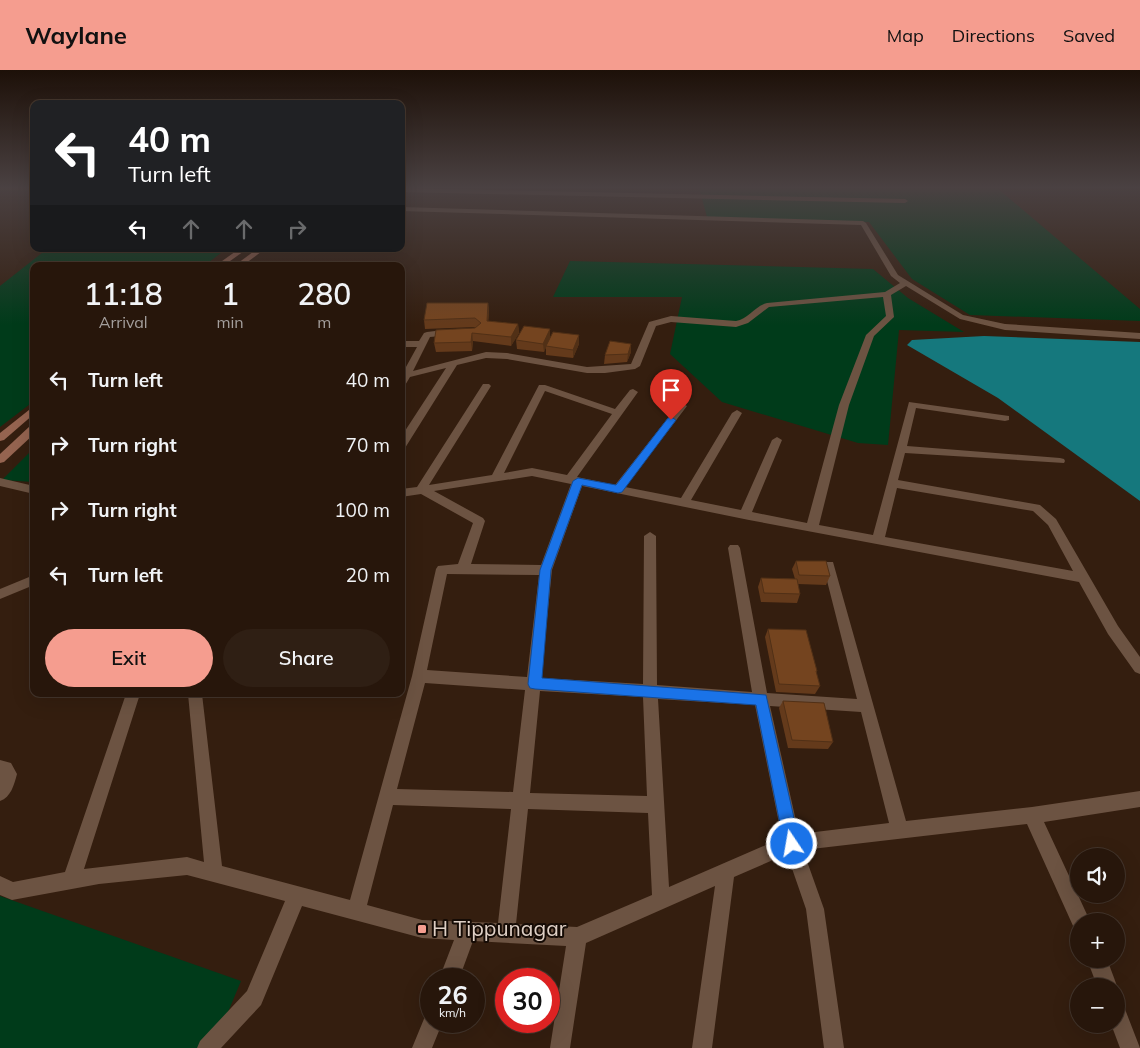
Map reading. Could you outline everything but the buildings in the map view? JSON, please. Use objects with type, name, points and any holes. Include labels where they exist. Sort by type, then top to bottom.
[{"type":"main road","points":[[225,262],[239,252]]},
{"type":"main road","points":[[243,262],[257,252]]},
{"type":"main road","points":[[0,438],[30,412]]},
{"type":"main road","points":[[0,460],[30,432]]},
{"type":"street","points":[[869,234],[895,276],[960,318],[1005,327],[1140,336]]},
{"type":"street","points":[[407,375],[486,356],[507,356],[587,370],[635,366],[652,324],[661,320],[671,319],[737,324],[743,323],[762,306],[887,294],[905,282]]},
{"type":"street","points":[[812,528],[844,405],[870,335],[890,317],[887,294]]},
{"type":"street","points":[[405,378],[426,336],[460,332]]},
{"type":"street","points":[[405,344],[422,344]]},
{"type":"street","points":[[405,440],[454,363]]},
{"type":"street","points":[[421,489],[486,386]]},
{"type":"street","points":[[496,477],[542,387],[618,414]]},
{"type":"street","points":[[506,934],[535,684],[546,570],[574,480],[633,392]]},
{"type":"street","points":[[878,540],[912,404],[1005,418]]},
{"type":"street","points":[[618,489],[682,406]]},
{"type":"street","points":[[684,502],[737,414]]},
{"type":"street","points":[[745,515],[777,440]]},
{"type":"street","points":[[901,449],[1060,461]]},
{"type":"street","points":[[405,491],[532,472],[812,528],[1083,578]]},
{"type":"street","points":[[0,482],[30,489]]},
{"type":"street","points":[[892,482],[1036,508],[1045,514],[1052,522],[1112,630],[1140,668]]},
{"type":"street","points":[[421,489],[479,521],[463,569]]},
{"type":"street","points":[[650,536],[650,691],[661,901]]},
{"type":"street","points":[[734,548],[761,699],[792,844],[815,909],[834,1048]]},
{"type":"street","points":[[830,565],[900,831]]},
{"type":"street","points":[[356,911],[419,676],[442,569],[546,570]]},
{"type":"street","points":[[0,594],[30,582]]},
{"type":"street","points":[[419,676],[867,706]]},
{"type":"street","points":[[70,880],[132,697]]},
{"type":"street","points":[[195,697],[214,873]]},
{"type":"street","points":[[0,768],[5,768],[9,774],[6,784],[0,793]]},
{"type":"street","points":[[387,797],[656,805]]},
{"type":"street","points":[[0,885],[12,892],[99,875],[187,866],[422,929],[577,937],[792,844],[1032,815],[1140,799]]},
{"type":"street","points":[[1032,815],[1076,913]]},
{"type":"street","points":[[702,1048],[726,872]]},
{"type":"street","points":[[207,1048],[254,998],[297,896]]},
{"type":"street","points":[[453,968],[467,931]]},
{"type":"street","points":[[560,1048],[577,937]]},
{"type":"street","points":[[422,1048],[428,1033]]},
{"type":"street","points":[[1124,1033],[1130,1048]]},
{"type":"green space","points":[[878,234],[1051,234],[1140,309],[1140,321],[970,315],[912,279]]},
{"type":"green space","points":[[43,252],[222,252],[209,262],[30,262]]},
{"type":"green space","points":[[570,261],[873,269],[908,298],[964,332],[899,330],[888,445],[858,443],[722,402],[670,354],[682,297],[553,297]]},
{"type":"green space","points":[[30,262],[30,404],[0,427],[0,286]]},
{"type":"green space","points":[[30,452],[30,482],[2,480]]},
{"type":"green space","points":[[0,896],[241,981],[213,1048],[0,1048]]},
{"type":"water","points":[[984,336],[1140,342],[1140,501],[998,398],[907,345],[912,340]]},
{"type":"place","name":"H Tippunagar","points":[[422,929]]},
{"type":"route","points":[[671,420],[618,489],[578,481],[546,570],[535,684],[761,699],[792,844]]}]
